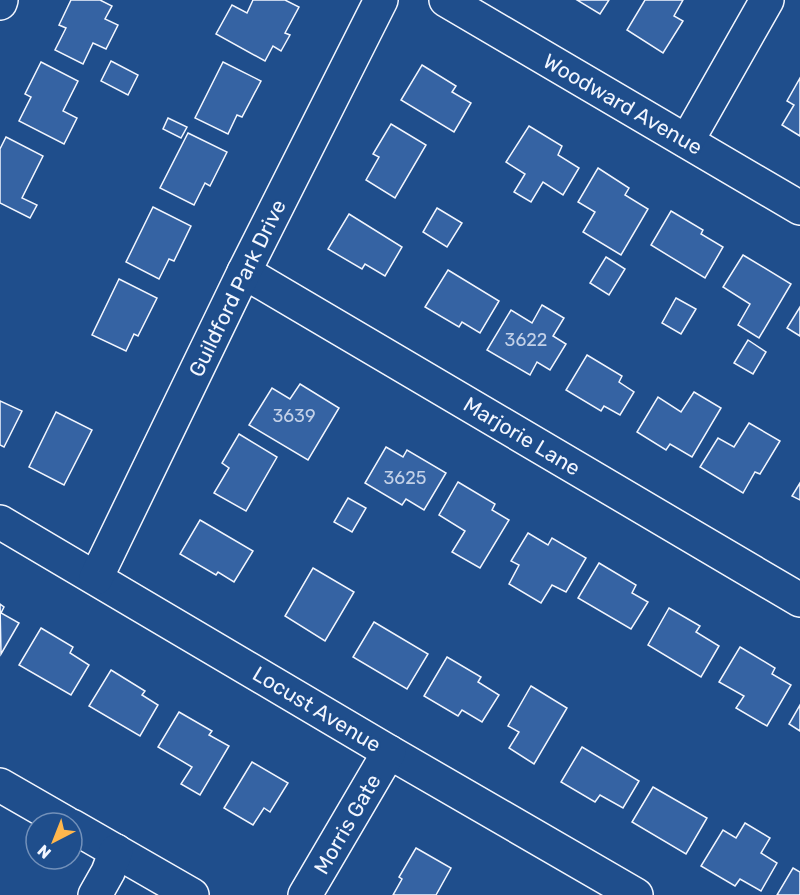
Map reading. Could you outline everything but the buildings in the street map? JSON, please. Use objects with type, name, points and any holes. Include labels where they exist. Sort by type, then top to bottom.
[{"type":"street","name":"Guildford Park Drive","points":[[96,578],[244,272],[381,0]]},
{"type":"street","name":"Woodward Avenue","points":[[446,0],[800,208]]},
{"type":"street","points":[[687,141],[767,0]]},
{"type":"street","name":"Marjorie Lane","points":[[244,272],[800,600]]},
{"type":"street","name":"Locust Avenue","points":[[0,522],[636,895]]},
{"type":"street","name":"Morris Gate","points":[[305,895],[389,752]]},
{"type":"street","points":[[0,785],[45,811]]},
{"type":"street","points":[[84,833],[192,895]]},
{"type":"street","points":[[95,895],[116,851]]}]
